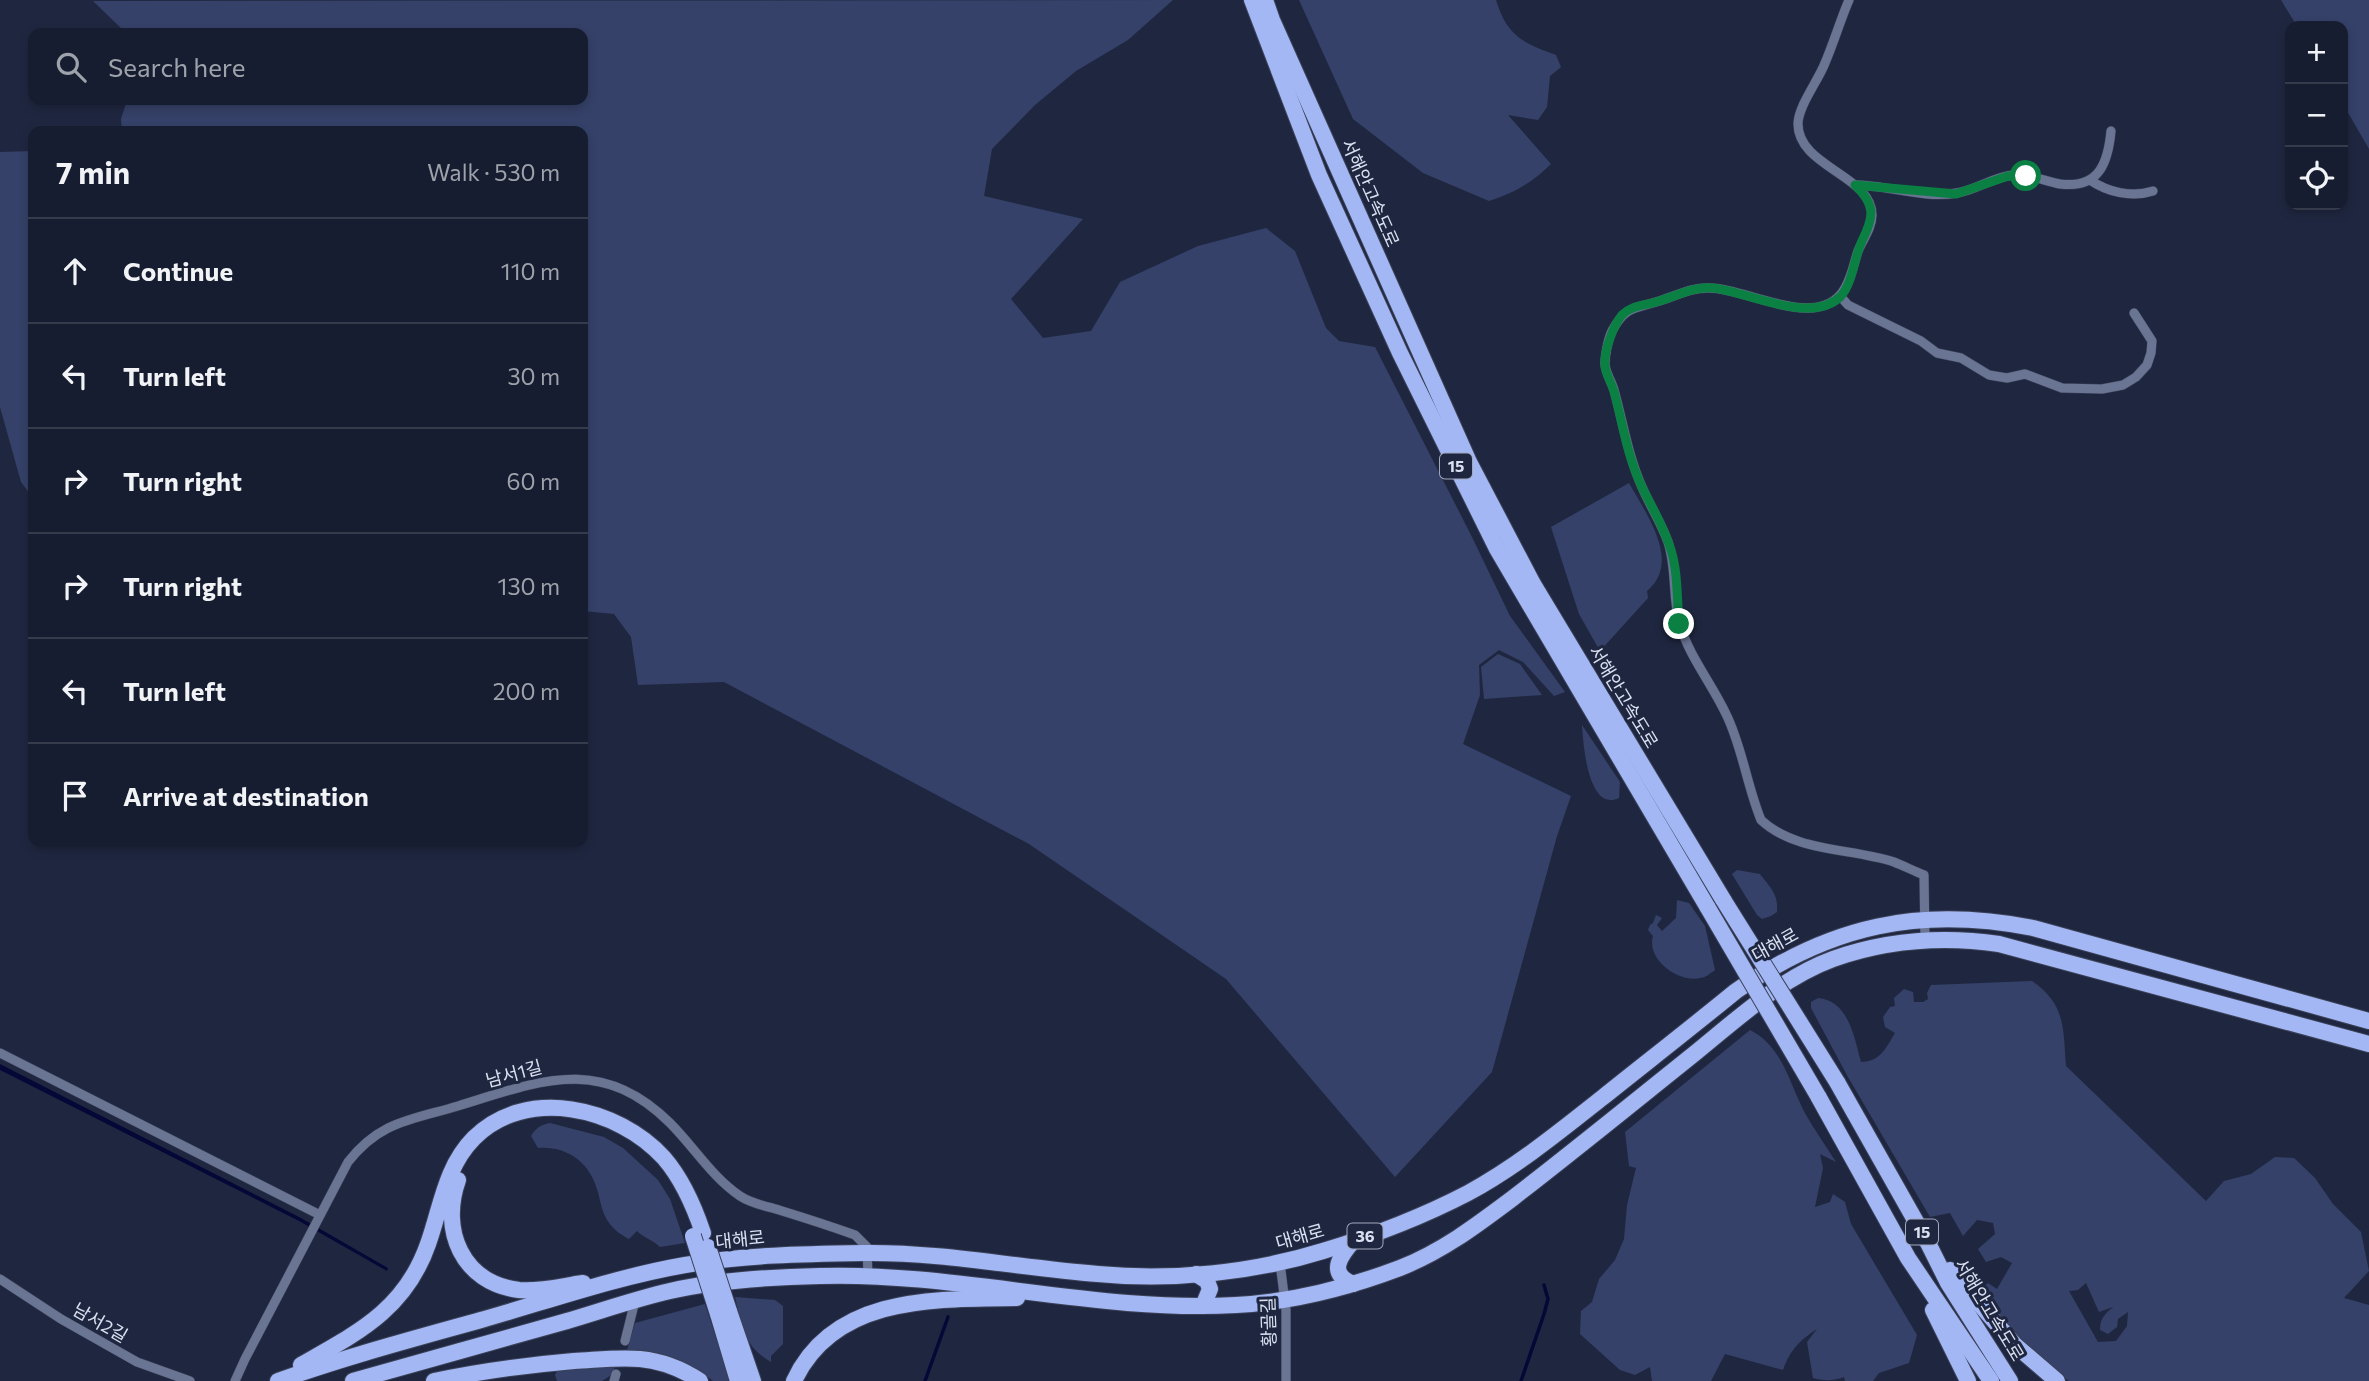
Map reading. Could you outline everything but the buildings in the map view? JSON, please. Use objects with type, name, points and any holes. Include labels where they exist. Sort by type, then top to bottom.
[{"type":"highway","name":"서해안고속도로","points":[[1252,0],[1319,175],[1400,353],[1497,549],[1818,1096],[1908,1258],[1991,1381]]},
{"type":"highway","name":"서해안고속도로","points":[[1265,0],[1469,462],[1533,584],[1724,901],[1837,1082],[1959,1302],[2010,1381]]},
{"type":"highway","name":"대해로","points":[[276,1381],[357,1355],[645,1274],[684,1265],[760,1256],[868,1253],[956,1258],[1099,1275],[1140,1276],[1224,1272],[1280,1263],[1354,1240],[1428,1212],[1470,1192],[1554,1136],[1736,991],[1782,961],[1830,939],[1887,924],[1924,919],[1982,919],[2033,928],[2369,1021]]},
{"type":"highway","name":"36","points":[[353,1381],[670,1291],[743,1281],[868,1276],[1166,1306],[1284,1300],[1335,1290],[1426,1257],[1469,1232],[1560,1163],[1718,1034],[1791,980],[1833,959],[1888,944],[1925,940],[1973,940],[2031,951],[2369,1044]]},
{"type":"highway","points":[[276,1381],[360,1332],[395,1301],[413,1277],[425,1254],[447,1179],[458,1157],[481,1131],[513,1114],[549,1108],[607,1119],[631,1131],[653,1147],[674,1171],[690,1197],[698,1234],[724,1312],[753,1381]]},
{"type":"highway","points":[[645,1274],[536,1290],[509,1288],[487,1280],[470,1267],[454,1234],[453,1199],[466,1164],[479,1146],[489,1138],[524,1121],[566,1117],[595,1124],[621,1135],[655,1162],[698,1234]]},
{"type":"highway","points":[[1353,1284],[1342,1280],[1338,1273],[1338,1264],[1343,1252],[1354,1240]]},
{"type":"highway","points":[[1928,1243],[2015,1345],[2057,1381]]},
{"type":"highway","points":[[1908,1258],[1968,1381]]},
{"type":"highway","points":[[1196,1274],[1207,1282],[1210,1290],[1203,1306]]},
{"type":"highway","points":[[794,1381],[803,1363],[819,1344],[839,1328],[868,1314],[903,1305],[948,1300],[1090,1298]]},
{"type":"highway","points":[[724,1312],[738,1381]]},
{"type":"highway","points":[[434,1381],[525,1366],[628,1358],[654,1361],[676,1368],[700,1381]]},
{"type":"street","points":[[1849,0],[1813,90],[1801,106],[1798,124],[1801,140],[1822,162],[1855,185],[1868,201],[1872,213],[1870,225],[1840,296],[1825,305],[1803,308],[1788,307],[1712,288],[1697,289],[1633,307],[1623,315],[1611,333],[1605,365],[1631,459],[1642,487],[1663,526],[1672,554],[1679,624],[1728,716],[1761,820],[1774,832],[1793,839],[1893,862],[1924,875],[1925,940]]},
{"type":"street","points":[[1855,185],[1956,194],[2008,176],[2026,176],[2063,184],[2090,180],[2101,172],[2105,164],[2111,131]]},
{"type":"street","points":[[2090,180],[2101,188],[2116,192],[2139,194],[2153,191]]},
{"type":"street","points":[[1840,296],[1848,305],[1909,335],[1937,353],[1961,358],[1989,375],[2007,378],[2025,374],[2062,388],[2102,389],[2123,385],[2136,377],[2147,365],[2152,341],[2134,313]]},
{"type":"street","points":[[0,1053],[319,1218]]},
{"type":"street","name":"남서1길","points":[[235,1381],[348,1162],[359,1148],[381,1130],[530,1084],[557,1079],[584,1079],[612,1084],[639,1097],[671,1124],[728,1187],[742,1198],[855,1235],[867,1247],[868,1253]]},
{"type":"street","points":[[868,1253],[868,1276]]},
{"type":"street","name":"황골길","points":[[1280,1263],[1284,1300],[1286,1381]]},
{"type":"street","name":"남서2길","points":[[0,1279],[61,1319],[137,1362],[190,1381]]},
{"type":"street","points":[[625,1341],[635,1301]]},
{"type":"shaded area","points":[[1173,0],[1128,40],[1076,71],[1035,105],[992,149],[984,196],[1083,219],[1011,299],[1043,338],[1091,331],[1120,282],[1198,246],[1266,228],[1295,251],[1326,328],[1339,341],[1375,347],[1510,616],[1565,692],[1554,696],[1523,662],[1499,650],[1479,665],[1480,695],[1463,744],[1571,796],[1557,836],[1492,1072],[1395,1177],[1226,979],[1029,844],[724,682],[638,685],[631,637],[614,614],[588,611],[588,126],[122,126],[125,105],[588,105],[588,28],[121,28],[93,1]]},
{"type":"shaded area","points":[[1299,0],[1496,0],[1511,30],[1525,42],[1556,55],[1561,67],[1550,76],[1547,107],[1538,120],[1508,115],[1551,164],[1522,187],[1489,201],[1423,173],[1353,119]]},
{"type":"shaded area","points":[[2281,0],[2369,0],[2369,149],[2348,113],[2348,21],[2294,21]]},
{"type":"shaded area","points":[[28,151],[28,491],[21,482],[0,407],[0,152]]},
{"type":"shaded area","points":[[1629,483],[1658,538],[1661,566],[1657,579],[1647,591],[1648,598],[1600,651],[1579,614],[1551,527]]},
{"type":"shaded area","points":[[1498,654],[1520,664],[1542,695],[1484,699],[1481,667]]},
{"type":"shaded area","points":[[1582,725],[1620,782],[1619,798],[1609,800],[1600,795],[1594,786],[1586,760]]},
{"type":"shaded area","points":[[1737,870],[1760,874],[1775,896],[1777,912],[1762,919],[1757,915],[1732,874]]},
{"type":"shaded area","points":[[1677,900],[1689,903],[1705,926],[1715,970],[1704,977],[1682,977],[1666,968],[1654,953],[1653,936],[1648,930],[1650,925],[1656,915],[1662,918],[1657,925],[1662,931],[1676,918]]},
{"type":"shaded area","points":[[2032,981],[2051,999],[2061,1018],[2066,1066],[2206,1201],[2224,1181],[2251,1174],[2275,1157],[2294,1158],[2315,1178],[2333,1204],[2361,1232],[2369,1271],[2344,1298],[2369,1305],[2369,1381],[2069,1381],[2018,1340],[1997,1315],[1983,1287],[1988,1283],[1997,1289],[2012,1263],[2001,1257],[1986,1262],[1978,1249],[1995,1234],[1993,1223],[1977,1220],[1963,1236],[1950,1213],[1930,1217],[1811,1008],[1811,1002],[1818,998],[1837,1006],[1848,1022],[1861,1062],[1868,1061],[1882,1053],[1895,1033],[1885,1027],[1883,1017],[1890,1007],[1895,1006],[1894,998],[1904,989],[1913,992],[1914,1002],[1923,1002],[1928,999],[1927,993],[1931,985]],"holes":[[[2086,1283],[2099,1312],[2113,1307],[2100,1326],[2100,1330],[2108,1334],[2117,1327],[2118,1319],[2128,1312],[2127,1326],[2116,1341],[2098,1342],[2069,1291],[2078,1290]]]},
{"type":"shaded area","points":[[1750,1030],[1761,1037],[1778,1056],[1806,1115],[1836,1162],[1820,1154],[1823,1168],[1815,1207],[1830,1202],[1833,1194],[1845,1202],[1851,1224],[1917,1335],[1909,1363],[1879,1373],[1873,1381],[1845,1381],[1844,1377],[1829,1380],[1813,1378],[1807,1342],[1817,1329],[1796,1346],[1783,1370],[1725,1354],[1711,1381],[1652,1381],[1650,1367],[1635,1375],[1620,1370],[1580,1334],[1581,1311],[1592,1302],[1599,1279],[1615,1260],[1624,1239],[1627,1205],[1636,1168],[1629,1166],[1625,1132]]},
{"type":"shaded area","points":[[0,1064],[301,1218],[388,1268],[387,1271],[299,1221],[0,1070]]},
{"type":"shaded area","points":[[550,1123],[604,1137],[623,1148],[658,1180],[670,1199],[685,1243],[660,1247],[637,1231],[629,1239],[615,1230],[602,1210],[593,1179],[582,1164],[567,1153],[538,1148],[531,1136],[539,1127]]},
{"type":"shaded area","points":[[735,1297],[775,1300],[783,1306],[783,1344],[771,1356],[771,1362],[749,1342]]},
{"type":"shaded area","points":[[705,1304],[730,1381],[713,1381],[674,1359],[642,1350],[627,1350],[635,1323]]},
{"type":"shaded area","points":[[615,1365],[613,1374],[602,1381],[557,1381],[555,1375],[557,1371]]},
{"type":"waterway","points":[[1521,1381],[1548,1299],[1544,1285]]},
{"type":"waterway","points":[[925,1381],[948,1317]]},
{"type":"route","points":[[1679,624],[1672,554],[1663,526],[1642,487],[1631,459],[1605,365],[1611,333],[1623,315],[1633,307],[1697,289],[1712,288],[1788,307],[1825,305],[1840,296],[1847,284],[1870,225],[1872,213],[1868,201],[1855,185],[1956,194],[2008,176],[2026,176]]}]
